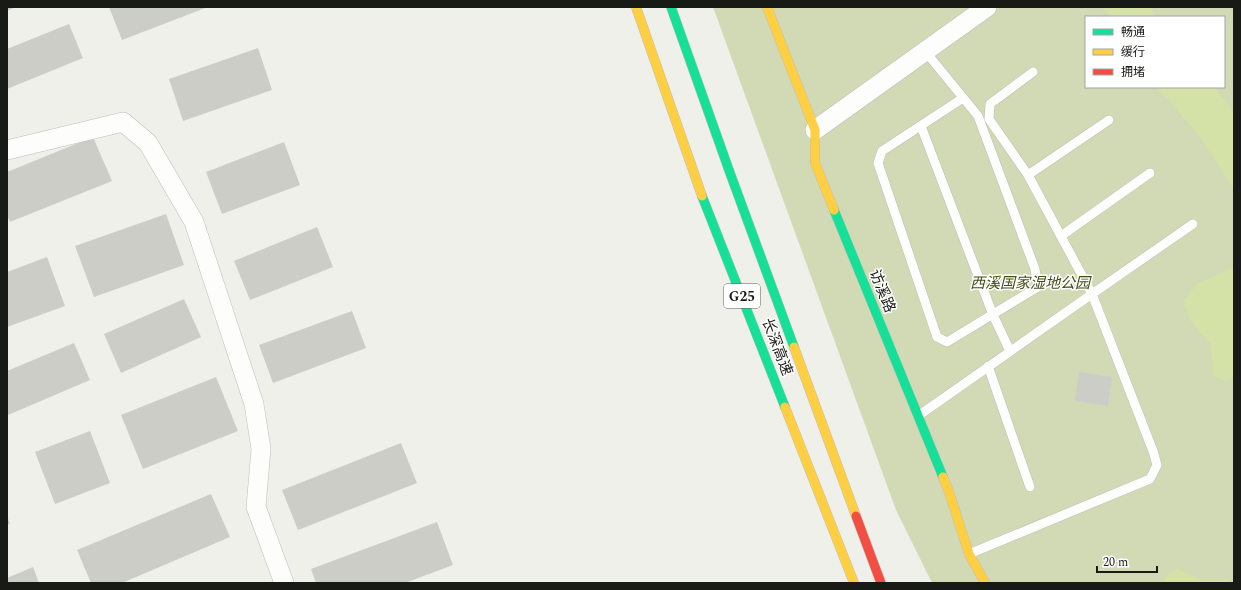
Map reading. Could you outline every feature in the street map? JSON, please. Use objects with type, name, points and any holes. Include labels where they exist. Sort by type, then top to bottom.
[{"type":"main road","name":"长深高速","points":[[636,7],[697,182],[854,583]]},
{"type":"main road","name":"长深高速","points":[[671,7],[732,180],[881,583]]},
{"type":"main road","name":"访溪路","points":[[767,7],[815,130],[815,163],[949,492],[969,554],[985,583]]},
{"type":"street","points":[[815,130],[987,7]]},
{"type":"street","points":[[7,150],[124,122],[148,143],[194,222],[254,404],[261,449],[256,507],[284,583]]},
{"type":"lane","points":[[925,51],[978,116],[1035,269],[1038,287],[947,342],[937,337],[878,163],[882,151],[963,98]]},
{"type":"lane","points":[[969,554],[1150,479],[1157,465],[1092,294],[1028,175],[988,119],[990,104],[1033,72]]},
{"type":"lane","points":[[1028,175],[1109,120]]},
{"type":"lane","points":[[921,126],[993,315],[1010,351]]},
{"type":"lane","points":[[1061,236],[1150,173]]},
{"type":"lane","points":[[918,416],[1193,224]]},
{"type":"lane","points":[[988,366],[1030,487]]},
{"type":"green space","name":"西溪国家湿地公园","points":[[713,7],[1234,7],[1234,583],[932,583],[896,510]]},
{"type":"shaded area","points":[[1103,7],[1150,7],[1155,16],[1108,16]]},
{"type":"shaded area","points":[[1156,88],[1214,88],[1227,102],[1234,115],[1234,189],[1202,140],[1168,99]]},
{"type":"shaded area","points":[[1234,267],[1234,377],[1225,381],[1214,376],[1211,345],[1189,319],[1184,300],[1197,284]]},
{"type":"shaded area","points":[[1177,569],[1201,580],[1225,580],[1230,583],[1166,583],[1164,577]]},
{"type":"building","points":[[7,7],[16,7],[7,11]]},
{"type":"building","points":[[109,7],[208,7],[122,40]]},
{"type":"building","points":[[69,24],[83,58],[7,89],[7,49]]},
{"type":"building","points":[[258,48],[272,90],[183,121],[169,79]]},
{"type":"building","points":[[93,137],[112,181],[10,222],[7,215],[7,172]]},
{"type":"building","points":[[284,142],[300,185],[222,214],[206,172]]},
{"type":"building","points":[[166,214],[184,265],[94,297],[75,246]]},
{"type":"building","points":[[317,227],[333,267],[250,300],[234,261]]},
{"type":"building","points":[[47,257],[65,306],[7,327],[7,272]]},
{"type":"building","points":[[184,299],[201,337],[121,373],[104,334]]},
{"type":"building","points":[[352,311],[366,348],[273,383],[259,345]]},
{"type":"building","points":[[74,343],[90,380],[8,415],[7,371]]},
{"type":"building","points":[[1079,372],[1112,377],[1108,406],[1075,401]]},
{"type":"building","points":[[216,377],[238,431],[143,469],[121,415]]},
{"type":"building","points":[[90,431],[110,483],[55,504],[35,452]]},
{"type":"building","points":[[401,443],[417,483],[298,530],[282,490]]},
{"type":"building","points":[[211,494],[230,537],[122,583],[91,583],[77,550]]},
{"type":"building","points":[[7,516],[10,524],[7,525]]},
{"type":"building","points":[[437,522],[453,565],[405,583],[316,583],[311,569]]},
{"type":"building","points":[[33,567],[39,583],[7,583],[7,578]]},
{"type":"traffic: fast","points":[[671,7],[794,347]]},
{"type":"traffic: fast","points":[[702,196],[785,407]]},
{"type":"traffic: fast","points":[[834,210],[943,477]]},
{"type":"traffic: slow","points":[[636,7],[702,196]]},
{"type":"traffic: slow","points":[[767,7],[815,130],[815,163],[834,210]]},
{"type":"traffic: slow","points":[[794,347],[856,516]]},
{"type":"traffic: slow","points":[[785,407],[854,583]]},
{"type":"traffic: slow","points":[[943,477],[969,554],[985,583]]},
{"type":"traffic: jam","points":[[856,516],[881,583]]}]
